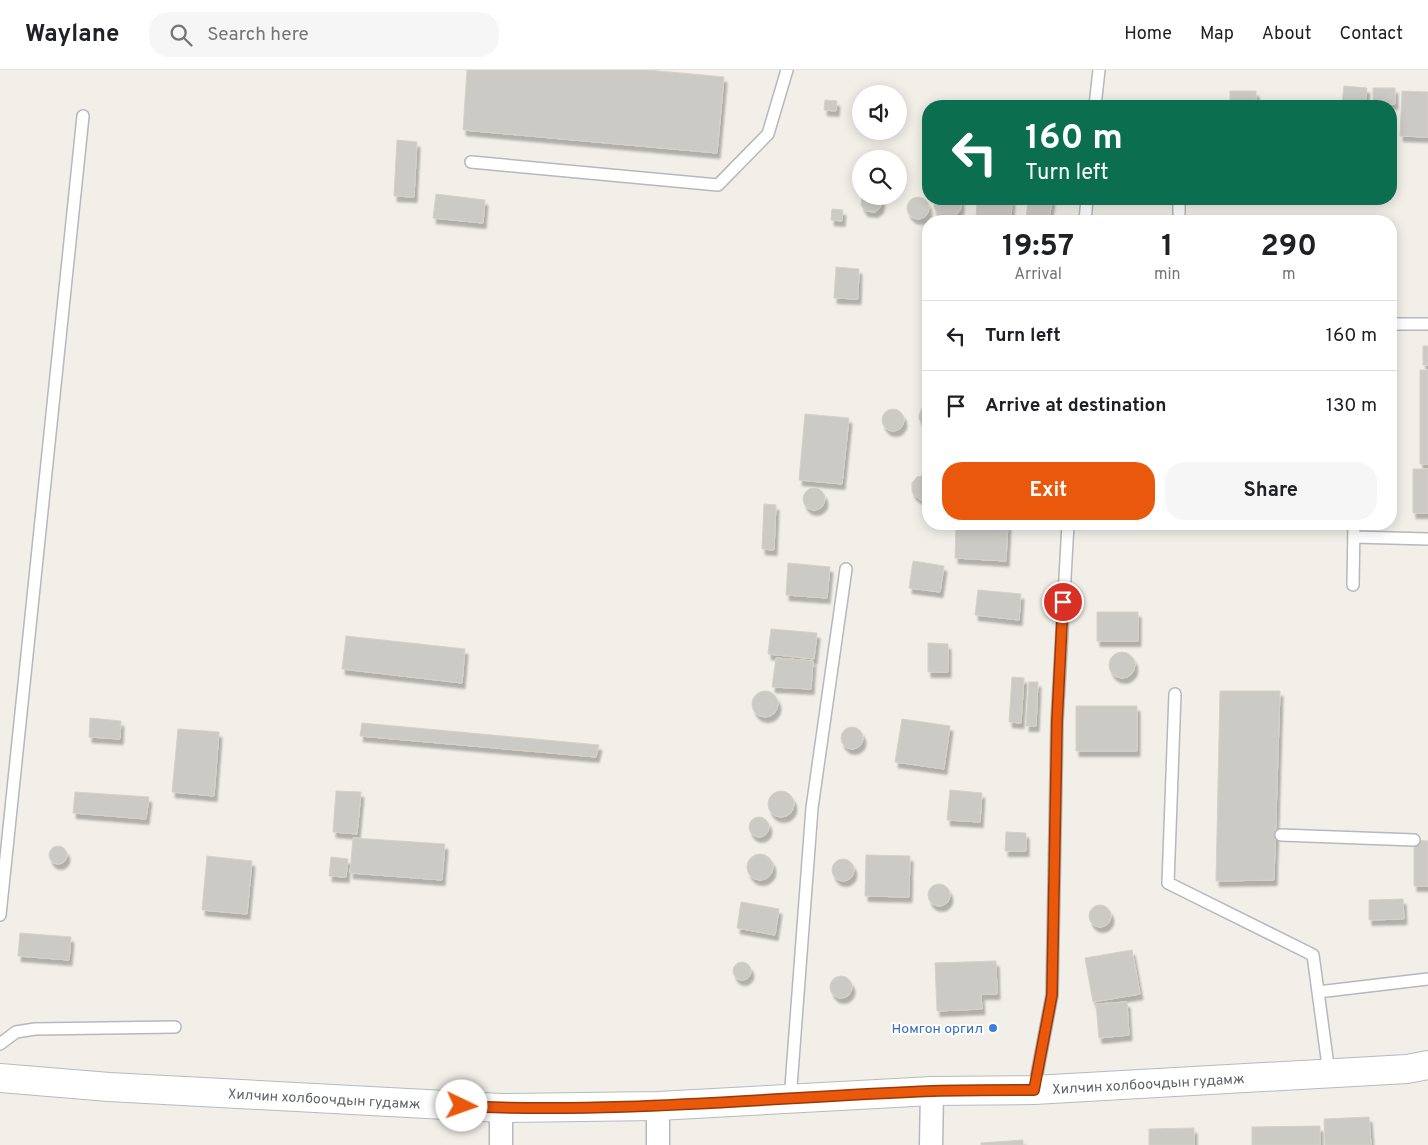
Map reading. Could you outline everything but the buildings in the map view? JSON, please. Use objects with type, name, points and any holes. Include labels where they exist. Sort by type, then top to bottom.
[{"type":"main road","name":"Хилчин холбоочдын гудамж","points":[[0,1078],[109,1087],[501,1108],[658,1106],[932,1091],[1034,1090],[1428,1066]]},
{"type":"street","points":[[931,1145],[932,1091]]},
{"type":"street","points":[[658,1106],[658,1145]]},
{"type":"street","points":[[501,1108],[501,1145]]},
{"type":"lane","points":[[471,162],[718,185],[768,134],[787,70]]},
{"type":"lane","points":[[1096,100],[1099,70]]},
{"type":"lane","points":[[0,915],[83,116]]},
{"type":"lane","points":[[1397,324],[1428,324]]},
{"type":"lane","points":[[1034,1090],[1052,995],[1057,721],[1068,530]]},
{"type":"lane","points":[[1353,585],[1354,530]]},
{"type":"lane","points":[[1354,537],[1428,539]]},
{"type":"lane","points":[[790,1100],[812,808],[846,569]]},
{"type":"lane","points":[[1175,694],[1168,883],[1314,956],[1329,1073]]},
{"type":"lane","points":[[1281,835],[1414,840]]},
{"type":"lane","points":[[1318,992],[1428,979]]},
{"type":"lane","points":[[0,1044],[16,1032],[35,1028],[174,1027]]},
{"type":"place","name":"Номгон оргил","points":[[993,1028]]},
{"type":"route","points":[[462,1106],[501,1108],[658,1106],[932,1091],[1034,1090],[1052,995],[1057,721],[1063,602]]}]
